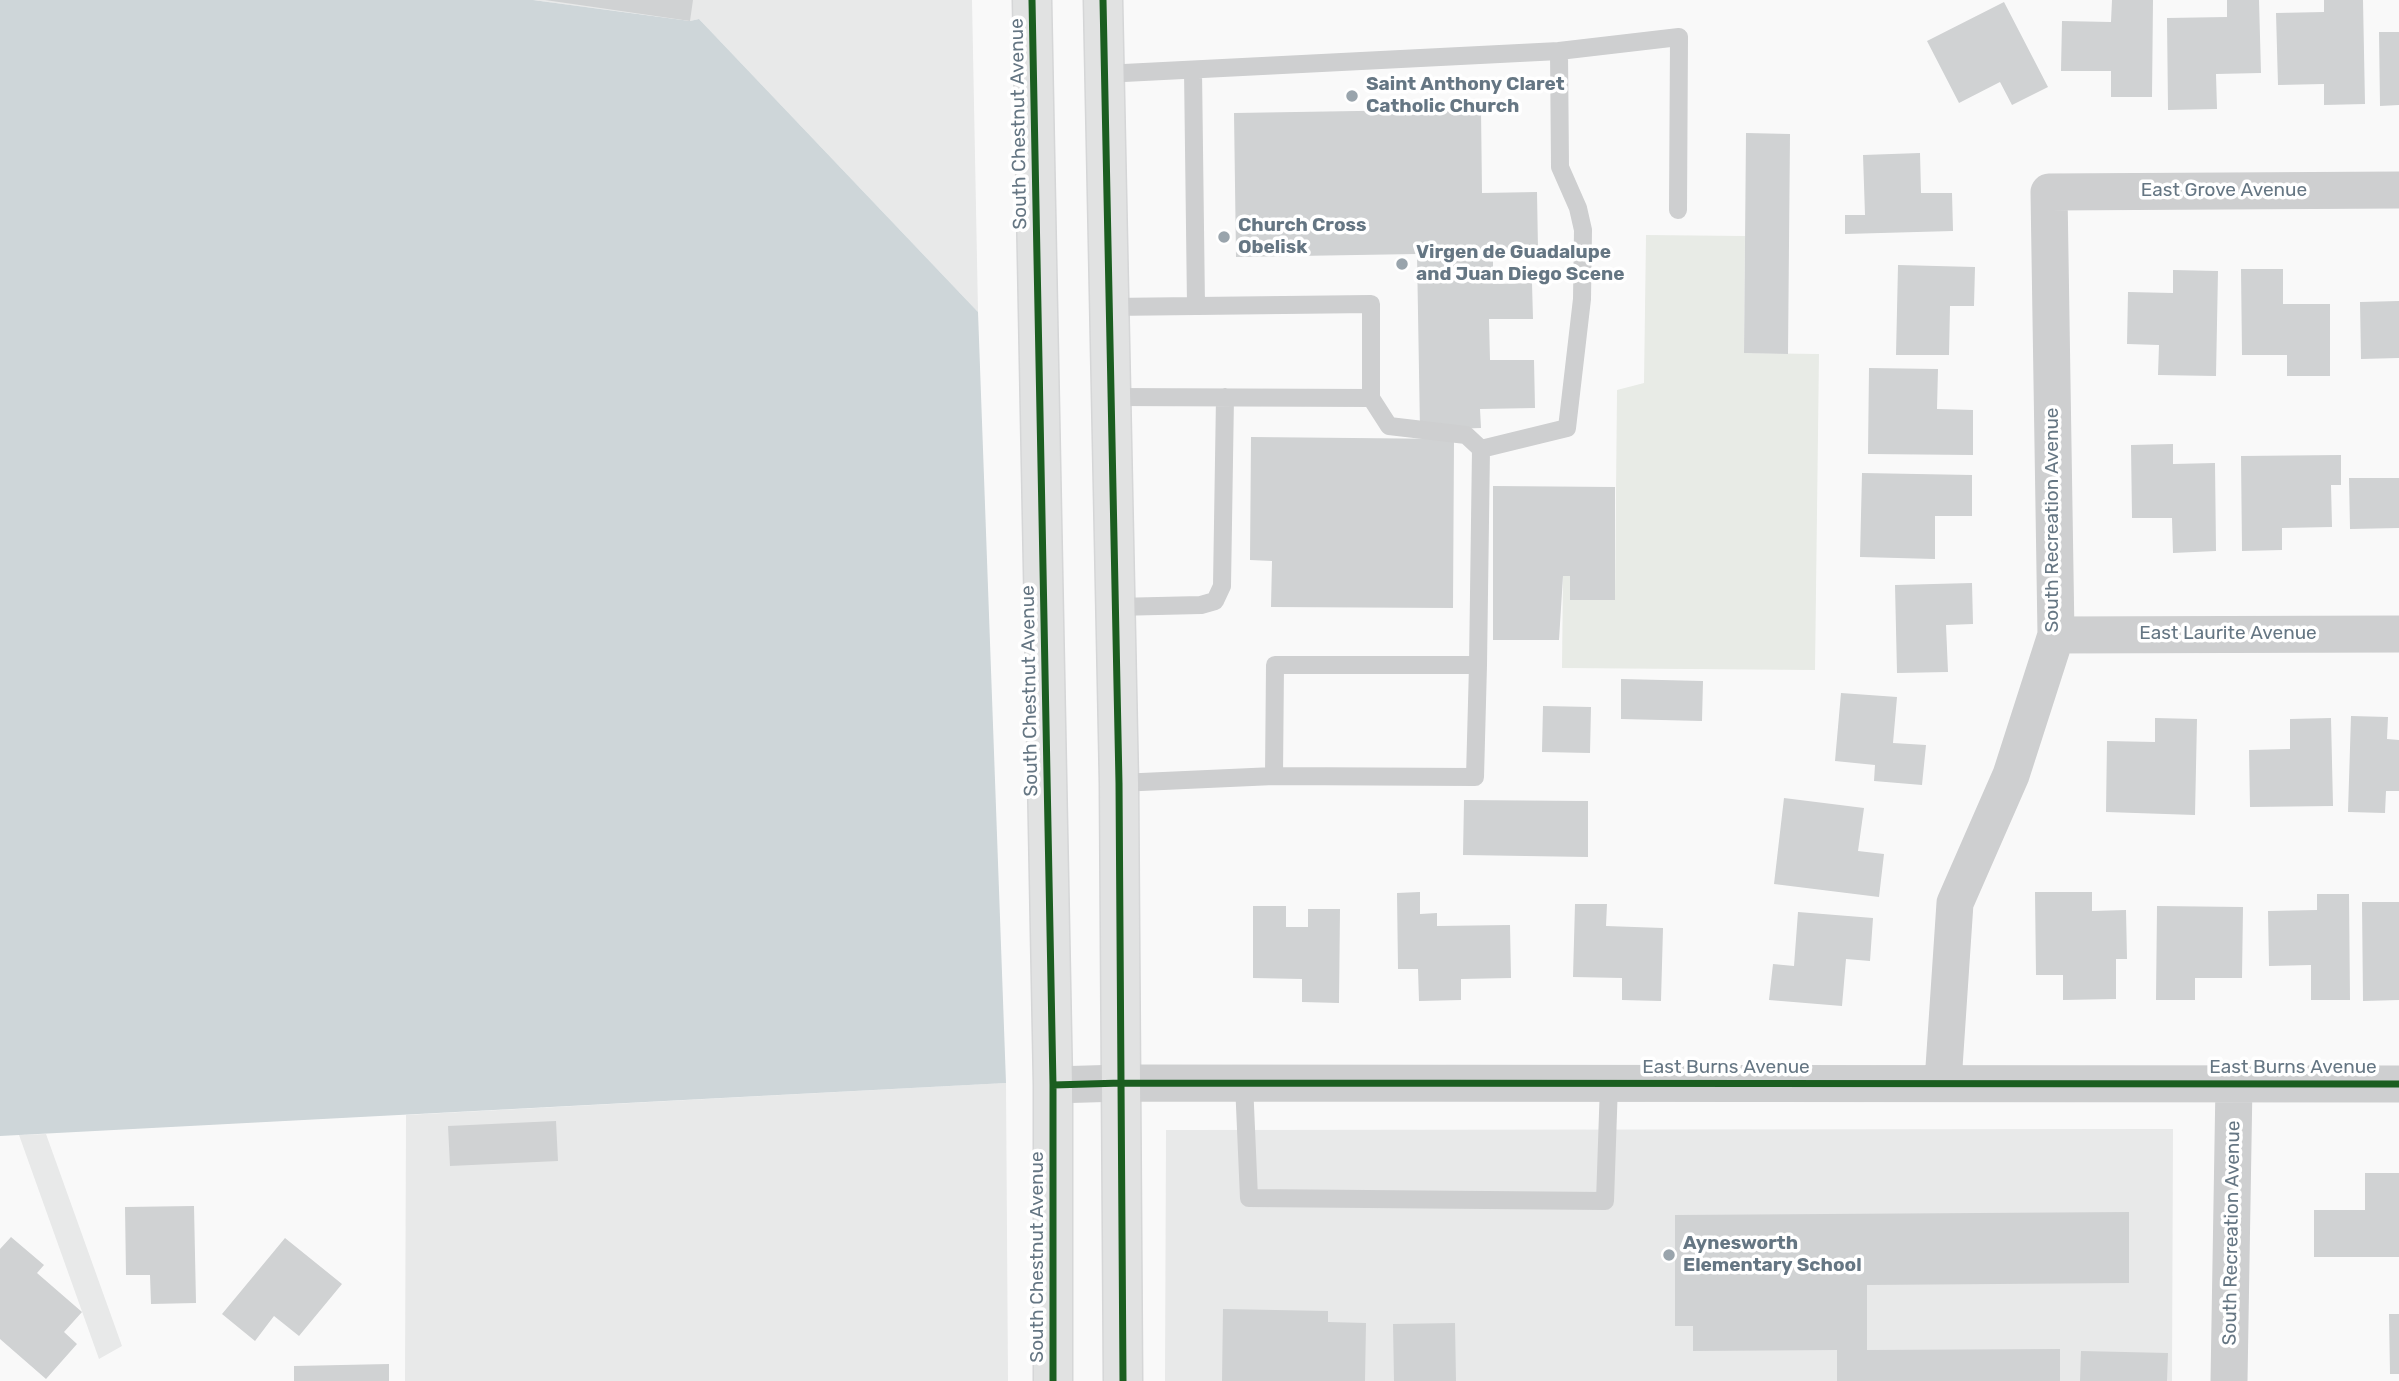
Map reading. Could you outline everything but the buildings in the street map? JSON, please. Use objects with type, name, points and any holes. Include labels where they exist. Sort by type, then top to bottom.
[{"type":"main road","name":"South Chestnut Avenue","points":[[1032,0],[1053,1086],[1053,1381]]},
{"type":"main road","points":[[1103,0],[1119,783],[1123,1381]]},
{"type":"street","name":"East Grove Avenue","points":[[2049,191],[2399,190]]},
{"type":"street","name":"South Recreation Avenue","points":[[1943,1082],[1955,903],[2011,775],[2056,635],[2049,191]]},
{"type":"street","name":"East Laurite Avenue","points":[[2056,635],[2399,634]]},
{"type":"street","name":"East Burns Avenue","points":[[1053,1086],[1122,1083],[2399,1084]]},
{"type":"street","name":"South Recreation Avenue","points":[[2229,1381],[2234,1084]]},
{"type":"lane","points":[[1104,74],[1559,51],[1679,37],[1678,210]]},
{"type":"lane","points":[[1481,449],[1567,429],[1582,299],[1583,230],[1578,208],[1560,167],[1559,51]]},
{"type":"lane","points":[[1193,70],[1196,306]]},
{"type":"lane","points":[[1109,307],[1371,304],[1371,398],[1390,426],[1466,435],[1481,449],[1475,777],[1274,776],[1119,783]]},
{"type":"lane","points":[[1111,397],[1371,398]]},
{"type":"lane","points":[[1115,607],[1201,605],[1215,601],[1222,586],[1225,397]]},
{"type":"lane","points":[[1274,776],[1275,666],[1478,666]]},
{"type":"lane","points":[[1244,1083],[1249,1198],[1591,1201],[1605,1201],[1609,1084]]},
{"type":"shaded area","points":[[0,0],[533,0],[690,21],[699,19],[978,312],[1006,1083],[0,1136]]},
{"type":"shaded area","points":[[533,0],[972,0],[978,312],[699,19],[690,21]]},
{"type":"shaded area","points":[[1646,235],[1745,236],[1744,353],[1819,354],[1815,670],[1562,668],[1563,576],[1570,576],[1570,600],[1615,599],[1617,390],[1644,383]]},
{"type":"shaded area","points":[[1006,1083],[1008,1381],[405,1381],[406,1115]]},
{"type":"shaded area","name":"Aynesworth Elementary School","points":[[2173,1129],[2172,1381],[1165,1381],[1166,1130]]},
{"type":"shaded area","points":[[46,1134],[122,1346],[99,1359],[19,1135]]},
{"type":"cycle path","points":[[1032,0],[1053,1085],[1053,1381]]},
{"type":"cycle path","points":[[1103,0],[1119,783],[1123,1381]]},
{"type":"cycle path","points":[[1053,1085],[2399,1084]]},
{"type":"place","name":"Saint Anthony Claret Catholic Church","points":[[1352,96]]},
{"type":"place","name":"Church Cross Obelisk","points":[[1224,237]]},
{"type":"place","name":"Virgen de Guadalupe and Juan Diego Scene","points":[[1402,264]]},
{"type":"place","name":"Aynesworth Elementary School","points":[[1669,1255]]}]
